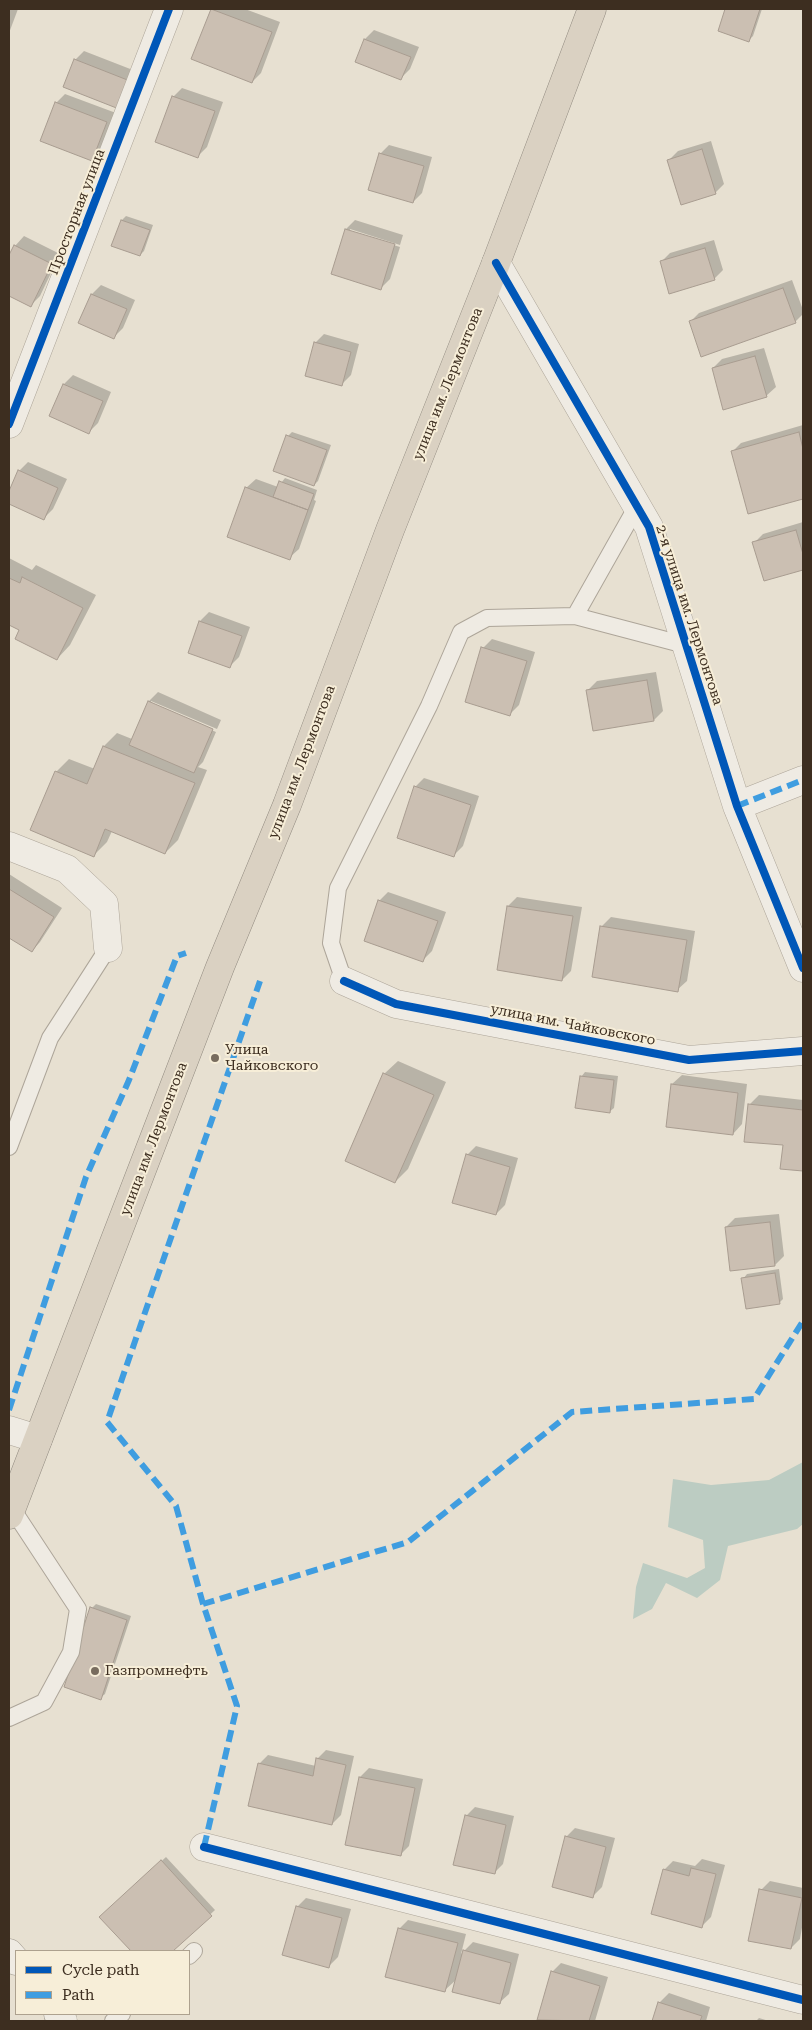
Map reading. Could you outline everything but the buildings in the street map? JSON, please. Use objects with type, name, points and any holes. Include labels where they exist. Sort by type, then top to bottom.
[{"type":"highway","name":"улица им. Лермонтова","points":[[10,1511],[220,967],[287,805],[390,530],[496,262],[592,9]]},
{"type":"street","name":"Просторная улица","points":[[9,424],[169,9]]},
{"type":"street","name":"2-я улица им. Лермонтова","points":[[496,262],[649,527],[737,806],[803,968]]},
{"type":"street","points":[[737,806],[803,780]]},
{"type":"street","points":[[9,846],[67,869],[104,904],[108,948]]},
{"type":"street","name":"улица им. Чайковского","points":[[344,981],[396,1004],[689,1060],[803,1051]]},
{"type":"street","points":[[9,1430],[38,1439]]},
{"type":"street","points":[[204,1847],[803,2000]]},
{"type":"lane","points":[[575,616],[637,506]]},
{"type":"lane","points":[[344,981],[331,943],[338,888],[429,706],[460,632],[487,618],[575,616],[685,644]]},
{"type":"lane","points":[[9,1147],[50,1038],[108,948]]},
{"type":"lane","points":[[9,1718],[44,1702],[71,1652],[78,1609],[10,1511]]},
{"type":"shaded area","points":[[803,1462],[803,1524],[797,1529],[728,1546],[720,1580],[697,1598],[666,1583],[652,1609],[633,1619],[636,1587],[643,1563],[687,1578],[705,1568],[703,1540],[668,1527],[673,1479],[711,1485],[769,1480]]},
{"type":"marked path","points":[[737,806],[803,780]]},
{"type":"marked path","points":[[9,1410],[86,1177],[129,1080],[177,956],[186,953]]},
{"type":"marked path","points":[[203,1604],[176,1506],[107,1422],[260,981]]},
{"type":"marked path","points":[[204,1847],[237,1706],[203,1604],[408,1542],[572,1412],[754,1399],[803,1321]]},
{"type":"cycle path","points":[[9,424],[169,9]]},
{"type":"cycle path","points":[[496,263],[649,527],[737,806],[803,968]]},
{"type":"cycle path","points":[[344,981],[396,1004],[689,1060],[803,1051]]},
{"type":"cycle path","points":[[204,1847],[803,2000]]},
{"type":"place","name":"Улица Чайковского","points":[[215,1058]]},
{"type":"place","name":"Газпромнефть","points":[[95,1671]]}]
